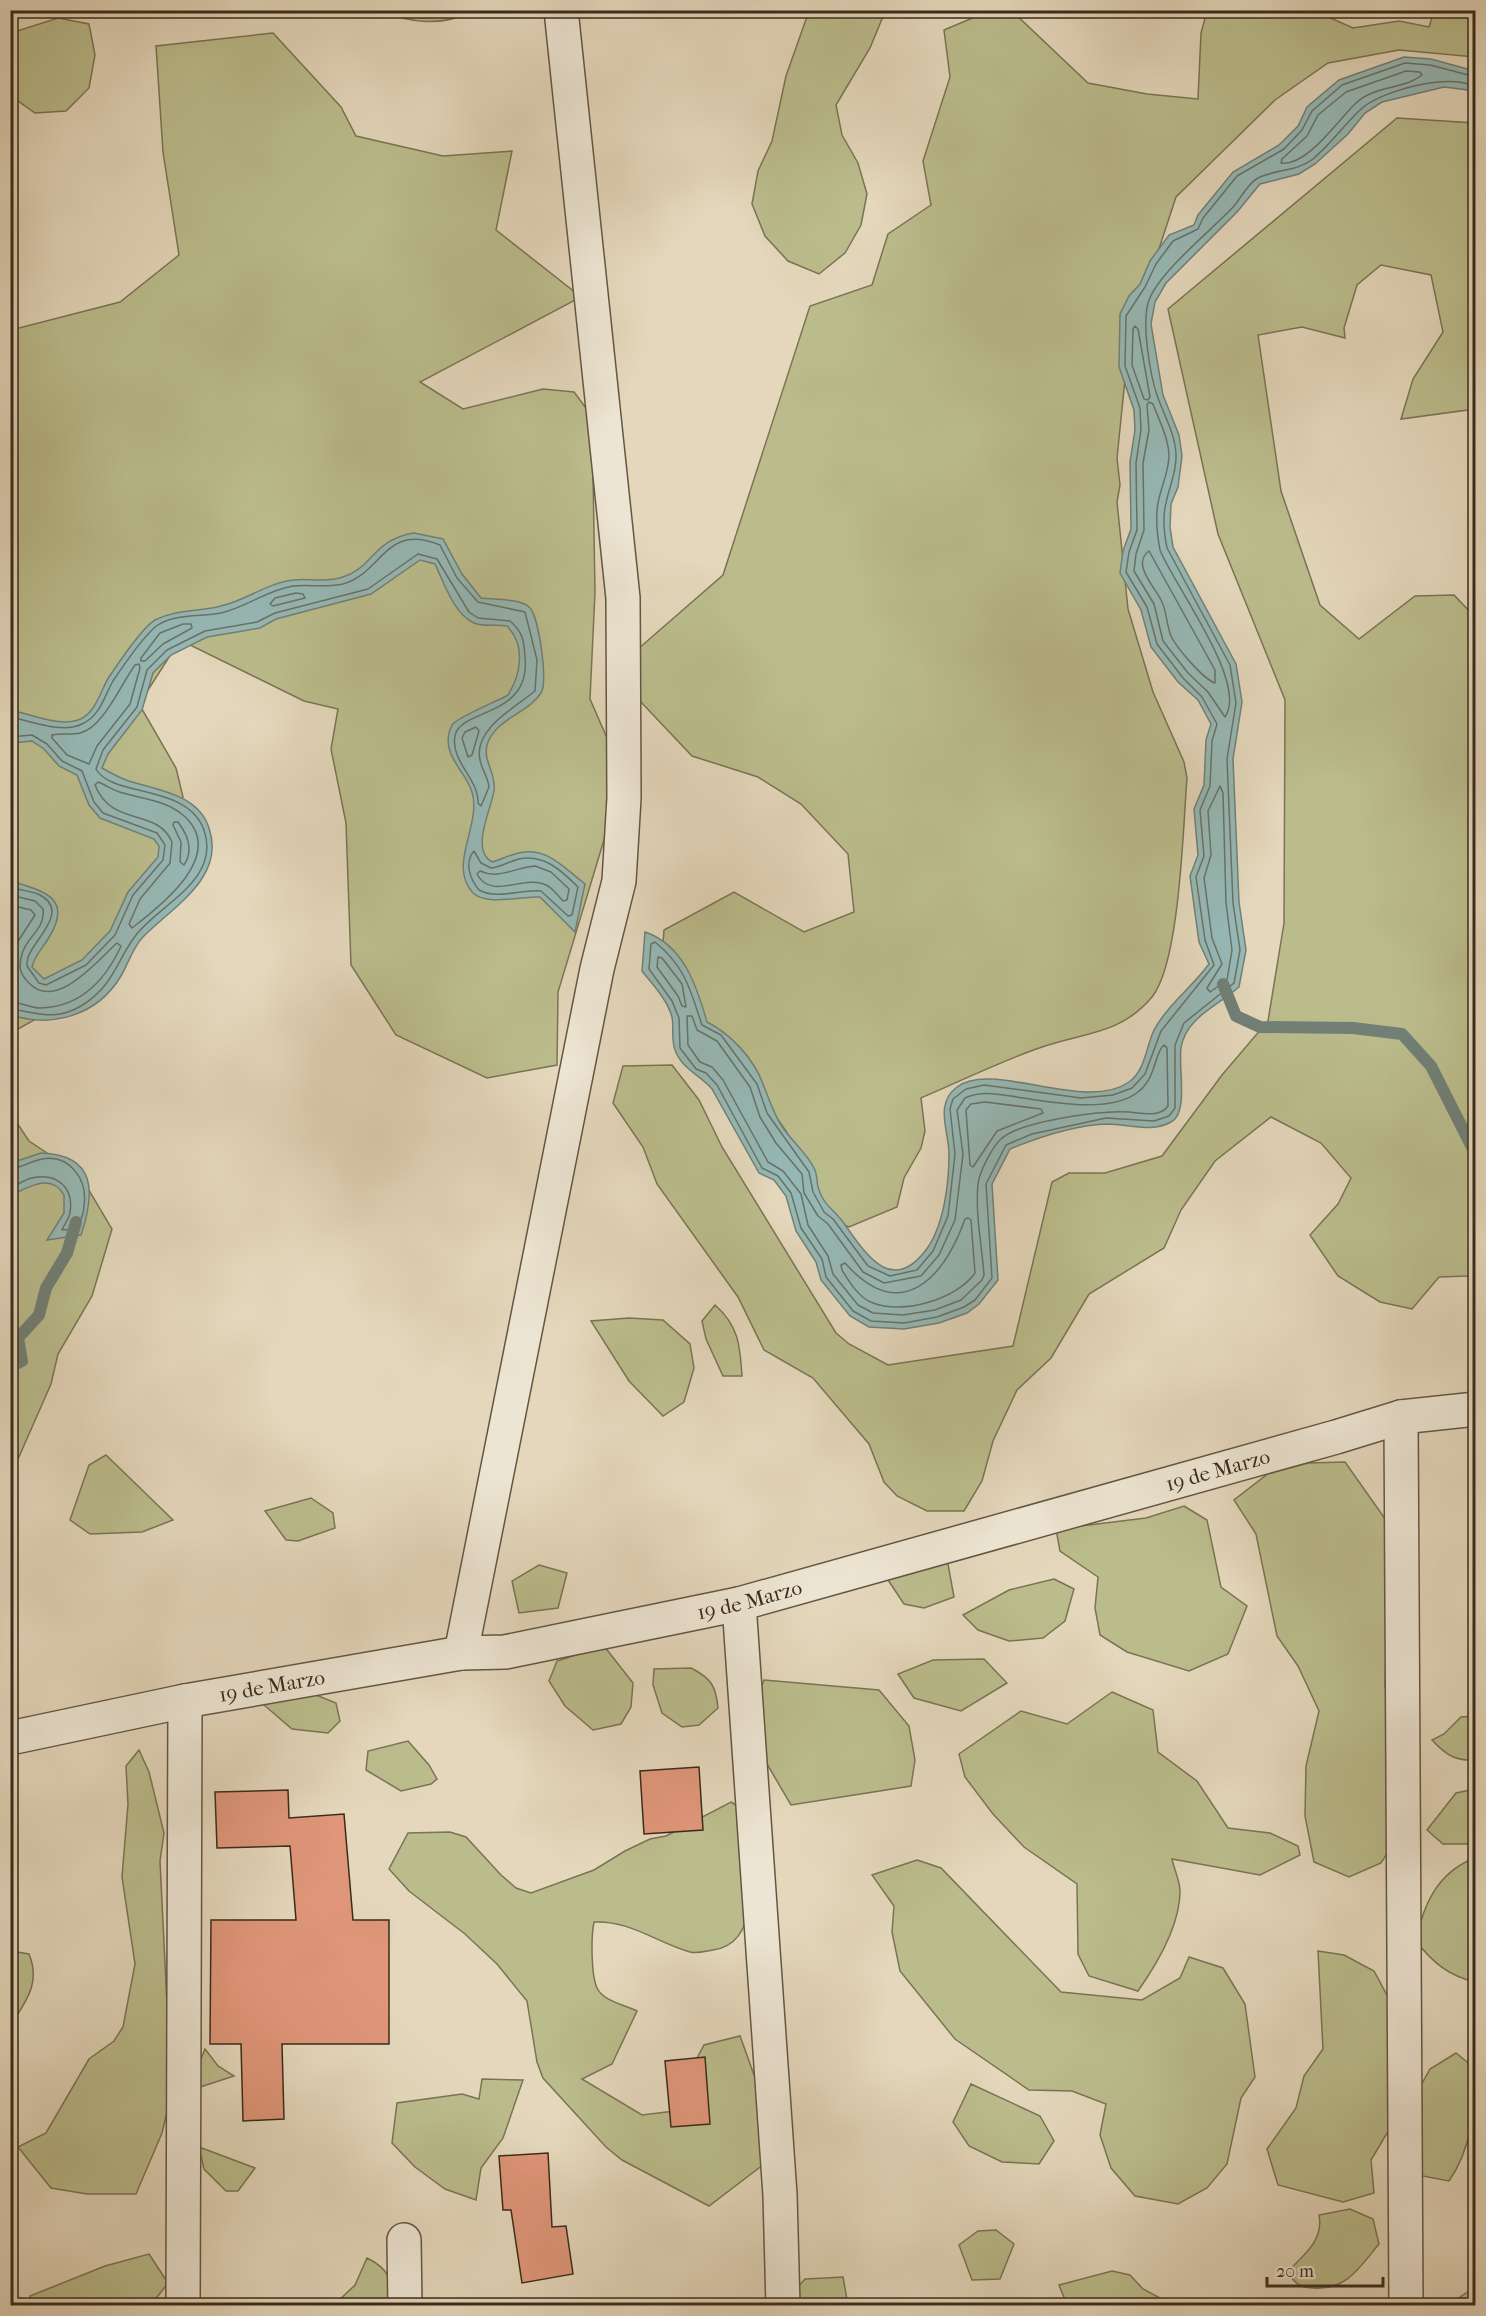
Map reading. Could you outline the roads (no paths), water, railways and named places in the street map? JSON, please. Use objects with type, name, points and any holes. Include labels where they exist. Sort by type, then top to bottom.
[{"type":"street","points":[[460,1653],[597,969],[619,881],[624,798],[623,598],[561,10]]},
{"type":"street","name":"19 de Marzo","points":[[10,1738],[185,1701],[460,1653],[505,1652],[739,1604],[1324,1441],[1401,1417],[1476,1408]]},
{"type":"street","points":[[1401,1417],[1406,2306]]},
{"type":"street","points":[[739,1604],[780,2195],[783,2306]]},
{"type":"street","points":[[183,2306],[185,1701]]},
{"type":"street","points":[[404,2240],[405,2306]]},
{"type":"water","points":[[1404,57],[1431,59],[1475,71],[1475,96],[1468,90],[1444,87],[1382,102],[1365,113],[1348,134],[1315,164],[1299,174],[1260,184],[1237,212],[1166,283],[1155,302],[1151,324],[1163,395],[1179,435],[1182,456],[1178,487],[1171,504],[1170,527],[1173,547],[1236,664],[1242,702],[1233,759],[1239,902],[1246,950],[1239,987],[1204,1013],[1189,1028],[1180,1056],[1182,1089],[1180,1109],[1171,1122],[1156,1127],[1108,1124],[1071,1129],[1010,1149],[992,1184],[998,1280],[979,1304],[967,1313],[939,1323],[904,1329],[869,1327],[850,1316],[821,1280],[816,1262],[796,1231],[786,1196],[774,1180],[759,1173],[712,1089],[678,1057],[674,1046],[670,1010],[642,971],[645,932],[658,938],[679,957],[699,995],[707,1022],[733,1040],[754,1065],[781,1125],[814,1168],[823,1199],[870,1257],[890,1270],[901,1269],[913,1263],[926,1250],[937,1229],[944,1204],[949,1165],[944,1110],[946,1101],[957,1087],[973,1080],[993,1079],[1089,1092],[1110,1090],[1129,1082],[1139,1072],[1159,1021],[1209,964],[1199,942],[1190,876],[1198,855],[1194,809],[1204,785],[1206,740],[1211,724],[1198,700],[1178,682],[1151,647],[1141,610],[1120,573],[1123,551],[1131,529],[1130,462],[1135,430],[1134,410],[1119,367],[1120,314],[1129,296],[1140,284],[1150,261],[1169,235],[1194,225],[1198,215],[1233,172],[1279,145],[1298,126],[1307,107],[1339,80]]},
{"type":"water","points":[[414,533],[443,539],[462,574],[481,598],[520,602],[530,608],[533,614],[541,650],[543,686],[535,700],[499,727],[488,742],[486,755],[493,778],[494,791],[482,839],[483,849],[492,862],[526,852],[545,855],[562,865],[585,884],[575,932],[540,897],[487,899],[473,893],[466,882],[463,870],[464,857],[474,805],[469,784],[451,753],[448,744],[449,735],[455,722],[508,695],[516,678],[520,660],[519,651],[517,642],[507,626],[478,624],[467,619],[450,597],[435,564],[420,560],[371,594],[276,619],[260,628],[207,637],[171,655],[153,673],[142,710],[108,754],[102,768],[126,780],[162,790],[186,800],[195,807],[209,828],[212,846],[210,862],[203,877],[193,890],[139,941],[121,976],[99,1001],[72,1015],[57,1019],[27,1019],[11,1015],[11,881],[34,888],[51,898],[56,905],[58,914],[55,925],[32,967],[44,979],[82,960],[110,931],[128,892],[158,857],[159,846],[154,839],[100,818],[89,805],[77,775],[59,766],[44,749],[32,741],[11,743],[11,711],[53,721],[78,720],[89,713],[124,655],[155,620],[179,612],[213,608],[230,603],[284,582],[331,580],[343,577],[361,567],[390,541]]},
{"type":"water","points":[[41,1153],[59,1155],[73,1161],[82,1169],[87,1179],[89,1205],[81,1235],[47,1240],[64,1213],[64,1195],[53,1184],[39,1184],[11,1195],[11,1163]]},
{"type":"waterway","points":[[1223,984],[1236,1016],[1260,1027],[1353,1028],[1402,1034],[1431,1066],[1476,1155]]},
{"type":"waterway","points":[[10,1367],[22,1361],[18,1338],[39,1315],[46,1288],[67,1253],[76,1222]]}]
